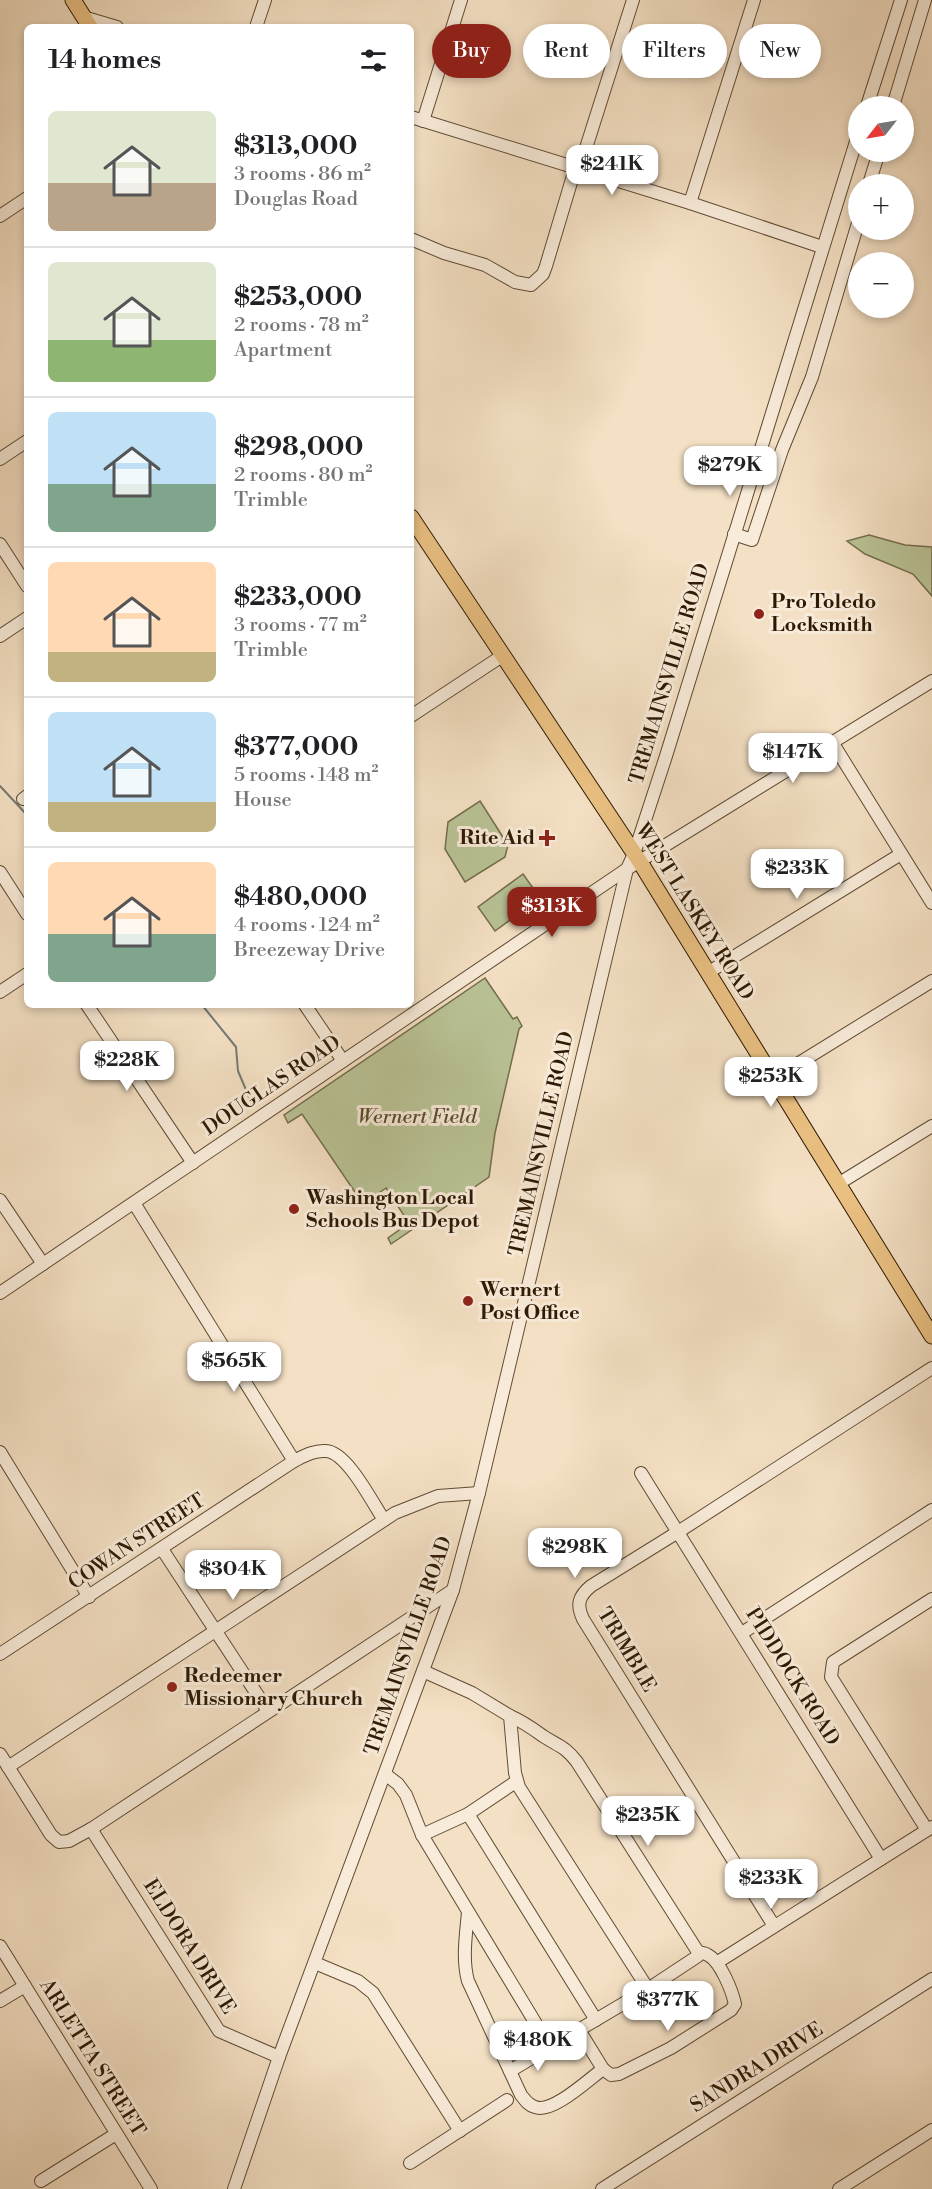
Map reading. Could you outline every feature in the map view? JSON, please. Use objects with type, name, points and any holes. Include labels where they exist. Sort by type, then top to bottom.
[{"type":"main road","points":[[73,0],[87,22]]},
{"type":"main road","name":"WEST LASKEY ROAD","points":[[416,535],[502,656],[633,861],[709,972],[932,1336]]},
{"type":"street","points":[[257,24],[265,0]]},
{"type":"street","points":[[461,0],[417,119],[690,203],[822,247]]},
{"type":"street","points":[[414,240],[444,253],[485,265],[515,282],[531,285],[537,281],[546,266],[633,0]]},
{"type":"street","points":[[690,203],[754,0]]},
{"type":"street","points":[[870,96],[901,0]]},
{"type":"street","points":[[896,96],[925,0]]},
{"type":"street","name":"TREMAINSVILLE ROAD","points":[[234,2189],[279,2057],[453,1590],[479,1493],[633,861],[849,162]]},
{"type":"street","points":[[0,216],[24,200]]},
{"type":"street","points":[[734,534],[752,540],[782,450],[812,377],[853,240]]},
{"type":"street","points":[[0,459],[24,443]]},
{"type":"street","points":[[0,544],[24,581]]},
{"type":"street","points":[[0,636],[24,620]]},
{"type":"street","points":[[414,714],[502,656]]},
{"type":"street","name":"DOUGLAS ROAD","points":[[0,1293],[633,861],[931,684]]},
{"type":"street","points":[[832,742],[932,903]]},
{"type":"street","points":[[709,972],[901,854]]},
{"type":"street","points":[[0,872],[24,909]]},
{"type":"street","points":[[0,992],[24,976]]},
{"type":"street","points":[[773,1079],[932,981]]},
{"type":"street","points":[[89,1008],[193,1163]]},
{"type":"street","points":[[307,1008],[343,1061]]},
{"type":"street","points":[[838,1184],[932,1126]]},
{"type":"street","points":[[0,1200],[43,1264]]},
{"type":"street","points":[[134,1203],[294,1461]]},
{"type":"street","name":"TRIMBLE","points":[[774,1926],[583,1619],[578,1609],[579,1599],[591,1586],[932,1368]]},
{"type":"street","name":"COWAN STREET","points":[[0,1654],[294,1461],[309,1454],[327,1451],[338,1455],[348,1465],[384,1520]]},
{"type":"street","points":[[0,1452],[89,1597]]},
{"type":"street","name":"PIDDOCK ROAD","points":[[641,1473],[881,1859]]},
{"type":"street","points":[[8,1767],[395,1513],[438,1496],[479,1493]]},
{"type":"street","points":[[742,1634],[932,1510]]},
{"type":"street","points":[[162,1549],[268,1711]]},
{"type":"street","points":[[0,1754],[44,1826],[59,1842],[69,1841],[91,1829],[453,1590]]},
{"type":"street","points":[[721,1960],[929,1828],[831,1677],[833,1662],[932,1599]]},
{"type":"street","points":[[423,1671],[472,1693],[523,1722],[561,1745],[577,1762],[698,1952],[709,1955],[718,1966],[732,1991],[735,2004],[731,2010],[671,2048],[619,2074],[610,2075],[603,2069],[579,2030]]},
{"type":"street","points":[[510,1716],[517,1781],[580,1885],[648,1989]]},
{"type":"street","points":[[385,1774],[398,1784],[406,1795],[422,1835],[550,2047]]},
{"type":"street","points":[[422,1835],[468,1814],[517,1781]]},
{"type":"street","points":[[468,1814],[596,2020]]},
{"type":"street","name":"ELDORA DRIVE","points":[[91,1829],[219,2031],[279,2057]]},
{"type":"street","points":[[468,1912],[465,1971],[521,2095],[528,2104],[536,2108],[546,2108],[560,2101],[603,2069]]},
{"type":"street","name":"ARLETTA STREET","points":[[0,1946],[151,2189]]},
{"type":"street","points":[[510,2071],[648,1989],[698,1956],[698,1952]]},
{"type":"street","points":[[315,1963],[358,1981],[373,1993],[460,2131]]},
{"type":"street","name":"SANDRA DRIVE","points":[[602,2189],[932,1979]]},
{"type":"street","points":[[0,2001],[25,1986]]},
{"type":"street","points":[[410,2163],[507,2100]]},
{"type":"street","points":[[839,2189],[932,2130]]},
{"type":"street","points":[[40,2181],[116,2134]]},
{"type":"green space","points":[[869,535],[905,545],[932,547],[932,596],[913,574],[865,554],[847,541]]},
{"type":"green space","points":[[480,801],[508,845],[505,857],[465,882],[445,849],[448,822]]},
{"type":"green space","points":[[523,874],[540,898],[495,931],[478,907]]},
{"type":"green space","name":"Wernert Field","points":[[485,978],[513,1019],[517,1017],[522,1026],[519,1029],[495,1133],[489,1177],[391,1244],[388,1238],[409,1223],[386,1188],[363,1204],[302,1114],[288,1123],[284,1115]]},
{"type":"waterway","points":[[0,786],[24,812]]},
{"type":"waterway","points":[[204,1008],[236,1047],[238,1071],[252,1104]]},
{"type":"place","name":"Pro Toledo Locksmith","points":[[759,614]]},
{"type":"place","name":"Rite Aid","points":[[547,838]]},
{"type":"place","name":"Washington Local Schools Bus Depot","points":[[294,1209]]},
{"type":"place","name":"Wernert Post Office","points":[[468,1301]]},
{"type":"place","name":"Redeemer Missionary Church","points":[[172,1687]]}]
